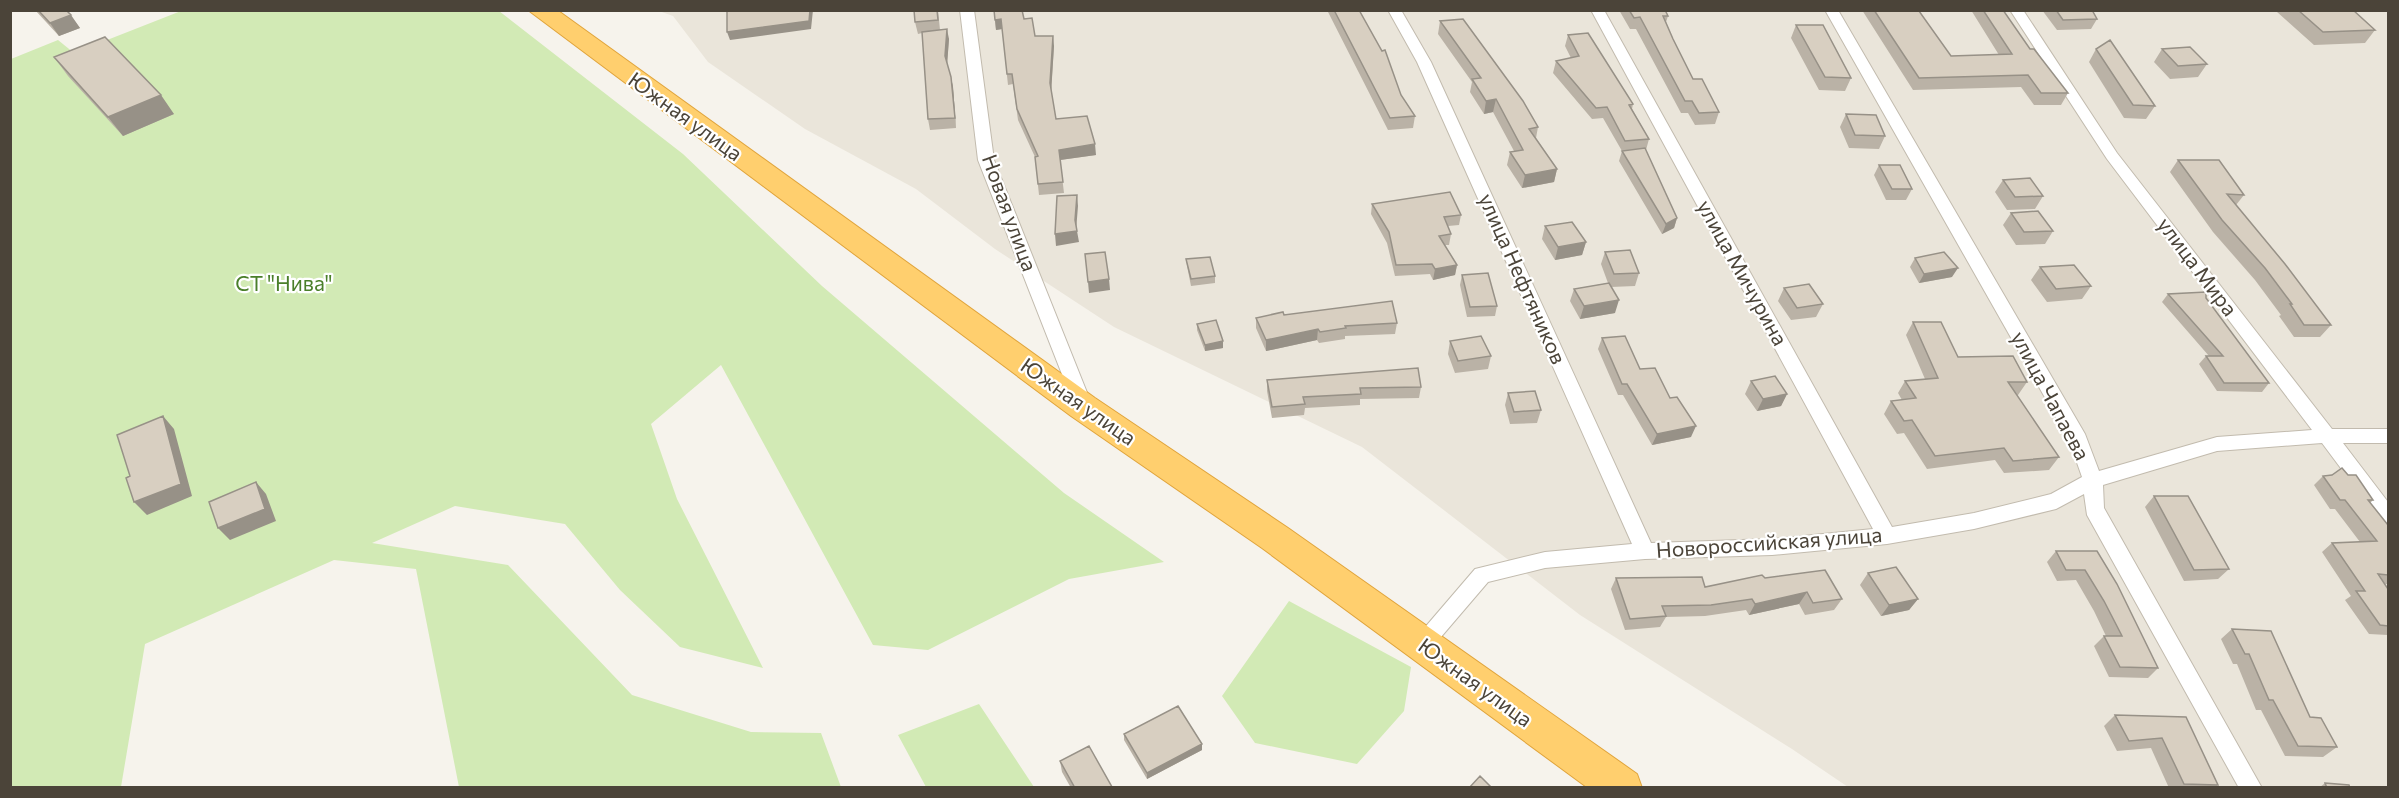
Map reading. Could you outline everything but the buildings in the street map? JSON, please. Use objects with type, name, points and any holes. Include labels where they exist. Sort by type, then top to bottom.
[{"type":"highway","name":"Южная улица","points":[[540,10],[1083,407],[1275,538],[1622,788]]},
{"type":"street","name":"Новая улица","points":[[968,10],[986,160],[1083,407]]},
{"type":"street","name":"улица Нефтяников","points":[[1394,10],[1424,62],[1645,550]]},
{"type":"street","name":"улица Мичурина","points":[[1597,10],[1887,536]]},
{"type":"street","name":"улица Чапаева","points":[[1832,10],[2078,439],[2093,480],[2094,509],[2251,788]]},
{"type":"street","name":"улица Мира","points":[[2016,10],[2112,156],[2388,516]]},
{"type":"street","name":"Новороссийская улица","points":[[1422,645],[1482,575],[1545,560],[1645,550],[1772,547],[1887,536],[1974,521],[2056,501],[2093,480],[2217,444],[2327,436],[2388,436]]},
{"type":"shaded area","points":[[659,11],[2388,11],[2388,787],[1848,787],[1580,615],[1362,447],[1114,327],[995,249],[916,189],[805,129],[708,62],[673,16]]},
{"type":"green space","name":"СТ \"Нива\"","points":[[181,11],[499,11],[683,154],[822,286],[1064,493],[1164,562],[1069,579],[928,650],[873,645],[721,365],[651,424],[677,499],[763,668],[680,647],[620,590],[565,524],[455,506],[372,543],[508,565],[632,695],[751,732],[821,733],[841,787],[459,787],[416,569],[334,560],[145,644],[121,787],[11,788],[11,59],[58,40],[74,53]]},
{"type":"green space","points":[[1289,601],[1411,667],[1404,711],[1357,764],[1255,743],[1222,696]]},
{"type":"green space","points":[[979,704],[1034,787],[926,787],[898,735]]}]
